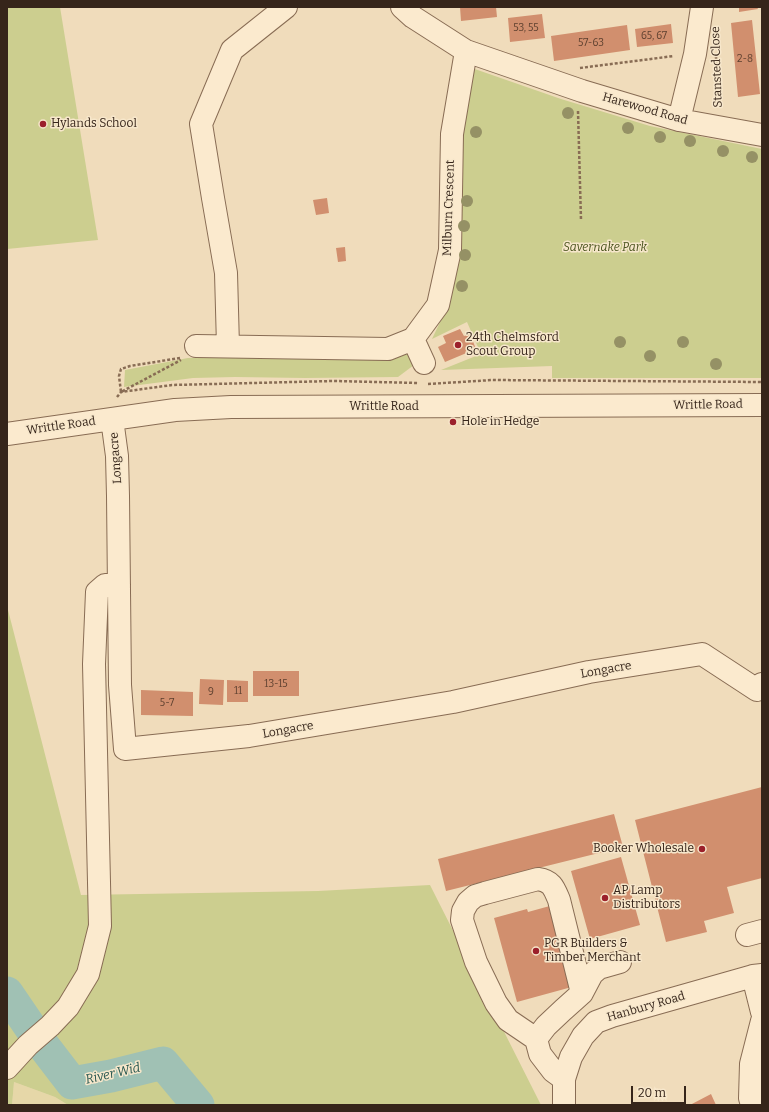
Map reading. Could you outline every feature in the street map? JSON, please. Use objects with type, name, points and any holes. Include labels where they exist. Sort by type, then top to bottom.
[{"type":"street","points":[[228,346],[226,273],[201,124],[232,50],[286,7]]},
{"type":"street","name":"Stansted Close","points":[[680,120],[706,53],[702,7]]},
{"type":"street","name":"Harewood Road","points":[[412,10],[466,51],[582,91],[680,120],[762,135]]},
{"type":"street","name":"Milburn Crescent","points":[[413,339],[438,305],[450,250],[452,134],[466,51]]},
{"type":"street","points":[[196,346],[388,349],[413,339],[424,363]]},
{"type":"street","name":"Writtle Road","points":[[7,434],[175,410],[231,408],[762,405]]},
{"type":"street","name":"Longacre","points":[[112,419],[117,464],[120,685],[125,749],[249,736],[453,702],[589,672],[702,654],[757,690],[762,684]]},
{"type":"street","points":[[7,1068],[68,1007],[88,974],[100,926],[94,664],[97,592],[105,585],[119,585]]},
{"type":"street","points":[[564,1079],[553,1071],[540,1054],[536,1039],[508,1020],[496,1003],[476,962],[462,920],[463,911],[468,902],[475,896],[484,892],[538,879],[545,880],[555,890],[559,900],[582,993]]},
{"type":"street","points":[[536,1039],[546,1026],[562,1010],[582,993],[592,974],[599,968],[620,962]]},
{"type":"street","points":[[757,976],[762,1012]]},
{"type":"street","name":"Hanbury Road","points":[[564,1105],[564,1079],[571,1057],[583,1036],[596,1022],[612,1016],[757,976]]},
{"type":"street","points":[[752,1105],[750,1098],[751,1064],[762,1021]]},
{"type":"path","points":[[578,68],[706,53]]},
{"type":"path","name":"Stansted Close","points":[[706,53],[718,128]]},
{"type":"path","points":[[581,220],[578,110],[582,91]]},
{"type":"path","points":[[185,357],[140,382],[121,392],[118,376],[121,368],[185,357]]},
{"type":"shaded area","points":[[14,1082],[55,1097],[68,1105],[12,1105]]},
{"type":"green space","name":"Hylands School","points":[[7,7],[60,7],[98,240],[7,249]]},
{"type":"green space","name":"Savernake Park","points":[[469,67],[561,99],[650,126],[762,149],[762,378],[552,378],[552,366],[441,370],[481,354],[467,322],[432,339],[451,299],[458,133]]},
{"type":"green space","points":[[407,351],[414,365],[398,377],[193,378],[124,387],[125,370],[188,358]]},
{"type":"green space","points":[[7,606],[81,895],[318,891],[430,885],[541,1105],[68,1105],[55,1097],[14,1082],[12,1105],[7,1105]]},
{"type":"building","points":[[460,7],[496,7],[497,17],[461,21]]},
{"type":"building","points":[[739,7],[757,7],[758,9],[739,12]]},
{"type":"building","points":[[542,14],[545,38],[510,42],[508,18]]},
{"type":"building","points":[[752,20],[760,94],[738,97],[731,23]]},
{"type":"building","points":[[671,24],[673,43],[637,47],[635,29]]},
{"type":"building","points":[[627,25],[630,50],[554,61],[551,36]]},
{"type":"building","points":[[327,198],[329,213],[316,215],[313,200]]},
{"type":"building","points":[[345,247],[346,261],[338,262],[336,248]]},
{"type":"building","name":"24th Chelmsford Scout Group","points":[[460,329],[464,336],[470,334],[476,349],[445,362],[438,347],[446,343],[443,336]]},
{"type":"building","points":[[253,671],[299,671],[299,696],[253,696]]},
{"type":"building","points":[[200,679],[224,680],[223,705],[199,704]]},
{"type":"building","points":[[227,680],[248,681],[248,702],[227,702]]},
{"type":"building","points":[[141,690],[193,692],[193,716],[141,715]]},
{"type":"building","name":"Booker Wholesale","points":[[762,787],[762,878],[727,887],[734,913],[704,921],[707,932],[666,942],[635,820]]},
{"type":"building","points":[[614,814],[623,847],[446,891],[438,859]]},
{"type":"building","name":"AP Lamp Distributors","points":[[621,857],[640,925],[590,939],[571,871]]},
{"type":"building","name":"PGR Builders & Timber Merchant","points":[[557,904],[579,985],[517,1002],[494,918],[527,909],[528,912]]},
{"type":"building","points":[[711,1094],[716,1105],[690,1105]]},
{"type":"waterway","name":"River Wid","points":[[7,993],[39,1040],[72,1083],[111,1076],[163,1063],[198,1105]]},
{"type":"place","name":"Hylands School","points":[[43,124]]},
{"type":"place","name":"24th Chelmsford Scout Group","points":[[458,345]]},
{"type":"place","name":"Hole in Hedge","points":[[453,422]]},
{"type":"place","name":"Booker Wholesale","points":[[702,849]]},
{"type":"place","name":"AP Lamp Distributors","points":[[605,898]]},
{"type":"place","name":"PGR Builders & Timber Merchant","points":[[536,951]]}]
